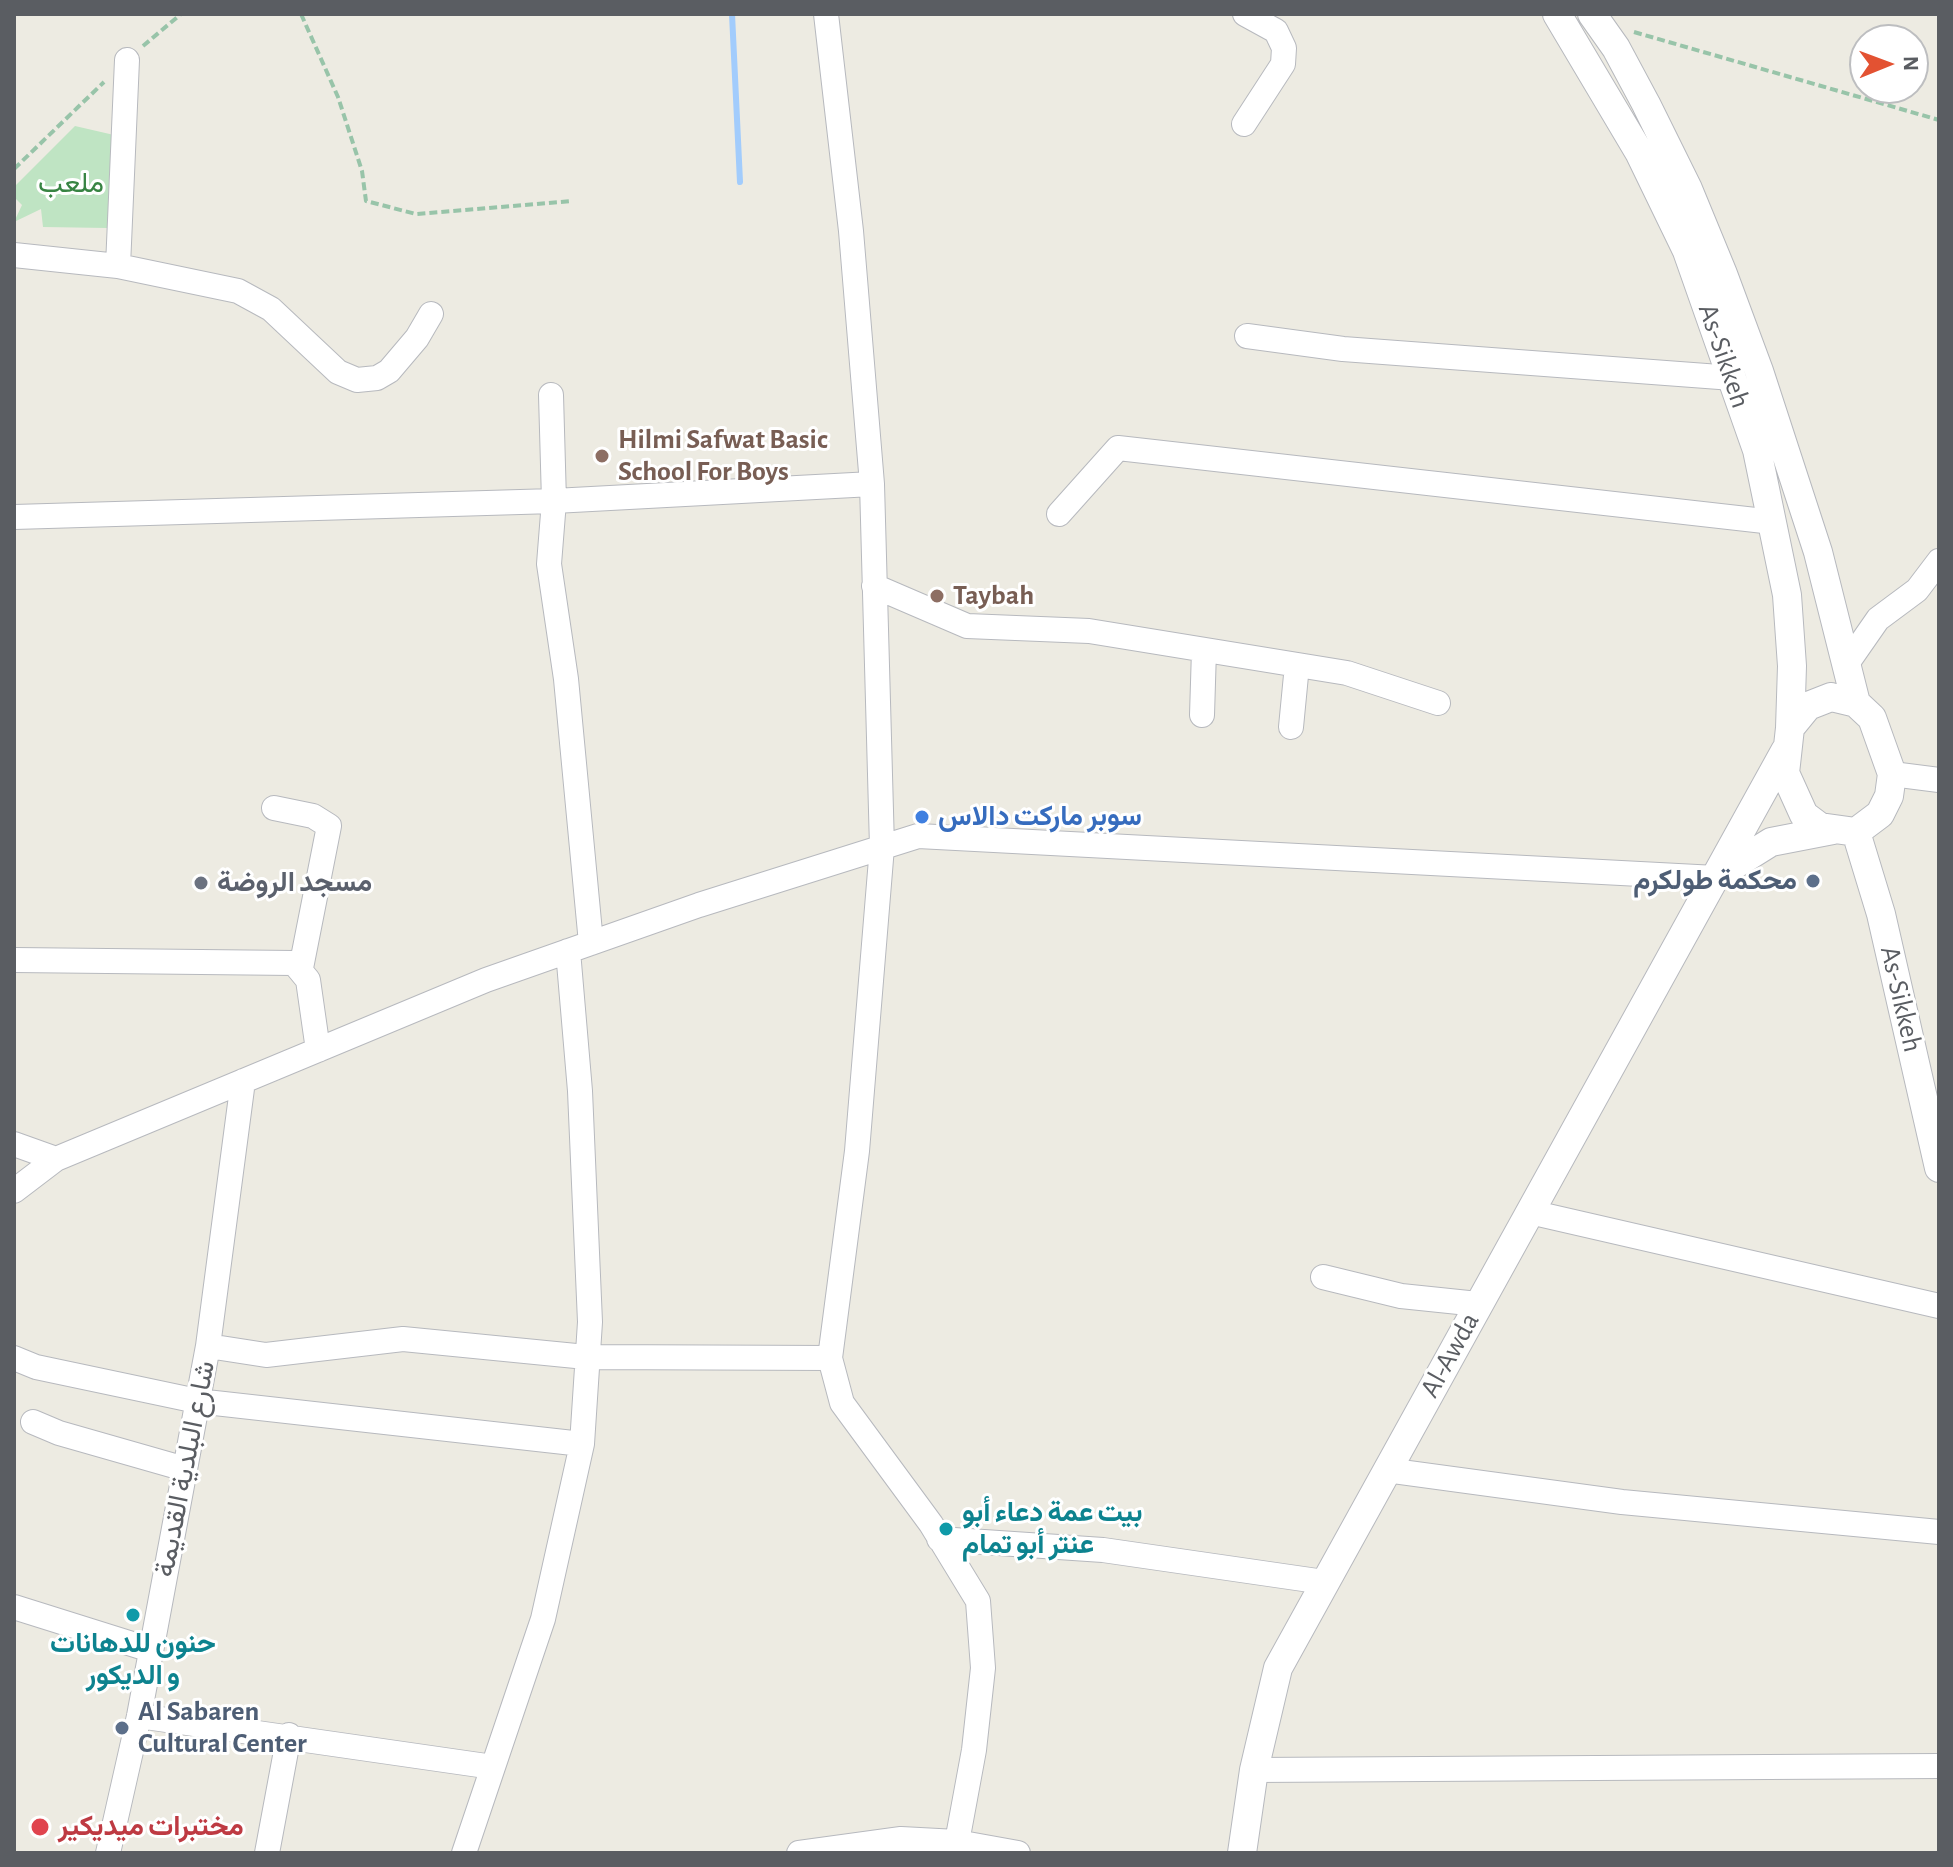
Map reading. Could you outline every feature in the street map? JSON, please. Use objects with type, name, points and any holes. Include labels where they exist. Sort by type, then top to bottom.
[{"type":"street","points":[[826,14],[851,231],[872,484],[882,847],[857,1151],[830,1358],[842,1403],[939,1539],[978,1601],[983,1668],[974,1750],[957,1842]]},
{"type":"street","points":[[1244,124],[1283,64],[1284,48],[1276,31],[1245,14]]},
{"type":"street","name":"As-Sikkeh","points":[[1557,14],[1593,68],[1687,251],[1757,450],[1773,522],[1790,626],[1787,740]]},
{"type":"street","name":"As-Sikkeh","points":[[1595,17],[1616,48],[1646,104],[1688,189],[1723,274],[1759,371],[1818,552],[1856,703]]},
{"type":"street","points":[[118,266],[127,60]]},
{"type":"street","points":[[14,255],[118,266],[220,285],[255,299],[283,319],[338,372],[357,380],[377,378],[389,371],[411,346],[431,314]]},
{"type":"street","points":[[1247,336],[1343,349],[1733,378]]},
{"type":"street","points":[[551,395],[554,501],[549,564],[566,679],[591,943]]},
{"type":"street","points":[[1059,514],[1118,448],[1773,522]]},
{"type":"street","points":[[14,517],[554,501],[872,484]]},
{"type":"street","points":[[1846,665],[1878,619],[1917,590],[1939,561]]},
{"type":"street","points":[[874,586],[967,626],[1089,631],[1347,673],[1438,703]]},
{"type":"street","points":[[1202,715],[1204,650]]},
{"type":"street","points":[[1291,727],[1297,665]]},
{"type":"street","points":[[14,1191],[56,1159],[486,980],[918,836],[1716,878],[1771,842],[1845,831],[1880,814],[1889,796],[1892,774],[1872,718],[1856,703],[1831,697],[1808,706],[1787,740],[1785,773],[1800,808],[1820,827],[1845,831]]},
{"type":"street","name":"Al-Awda","points":[[1242,1853],[1254,1770],[1278,1668],[1716,878],[1787,740]]},
{"type":"street","points":[[1892,774],[1939,780]]},
{"type":"street","points":[[274,808],[313,816],[329,826],[301,968]]},
{"type":"street","name":"As-Sikkeh","points":[[1845,831],[1881,914],[1939,1168]]},
{"type":"street","points":[[464,1853],[543,1619],[582,1444],[590,1322],[582,1121],[568,951]]},
{"type":"street","points":[[14,960],[285,961],[301,968],[308,980],[318,1050]]},
{"type":"street","name":"شارع البلدية القديمة","points":[[108,1853],[139,1716],[208,1346],[243,1081]]},
{"type":"street","points":[[14,1144],[56,1159]]},
{"type":"street","points":[[1530,1212],[1939,1306]]},
{"type":"street","points":[[1323,1277],[1401,1296],[1478,1304]]},
{"type":"street","points":[[208,1346],[266,1355],[332,1350],[377,1341],[429,1340],[586,1357],[830,1358]]},
{"type":"street","points":[[14,1358],[36,1367],[197,1401],[582,1444]]},
{"type":"street","points":[[33,1422],[59,1433],[185,1469]]},
{"type":"street","points":[[1386,1470],[1622,1502],[1939,1532]]},
{"type":"street","points":[[939,1539],[1103,1550],[1324,1582]]},
{"type":"street","points":[[14,1607],[151,1650]]},
{"type":"street","points":[[139,1716],[289,1735],[493,1767]]},
{"type":"street","points":[[267,1853],[289,1735]]},
{"type":"street","points":[[1254,1770],[1939,1766]]},
{"type":"street","points":[[799,1853],[871,1841],[918,1846],[957,1842],[1018,1853]]},
{"type":"path","points":[[14,169],[127,60],[181,14]]},
{"type":"path","points":[[301,14],[338,97],[362,171],[366,201],[416,214],[572,201]]},
{"type":"path","points":[[1595,17],[1939,120]]},
{"type":"green space","name":"ملعب","points":[[75,126],[114,135],[107,228],[43,227],[41,209],[14,222],[22,205],[14,197],[14,187]]},
{"type":"waterway","points":[[732,14],[740,182]]},
{"type":"place","name":"Hilmi Safwat Basic School For Boys","points":[[602,456]]},
{"type":"place","name":"Taybah","points":[[937,596]]},
{"type":"place","name":"سوبر ماركت دالاس","points":[[922,817]]},
{"type":"place","name":"محكمة طولكرم","points":[[1813,881]]},
{"type":"place","name":"مسجد الروضة","points":[[201,883]]},
{"type":"place","name":"بيت عمة دعاء أبو عنتر أبو تمام","points":[[946,1529]]},
{"type":"place","name":"حنون للدهانات و الديكور","points":[[133,1615]]},
{"type":"place","name":"Al Sabaren Cultural Center","points":[[122,1728]]},
{"type":"place","name":"مختبرات ميديكير","points":[[40,1827]]}]
